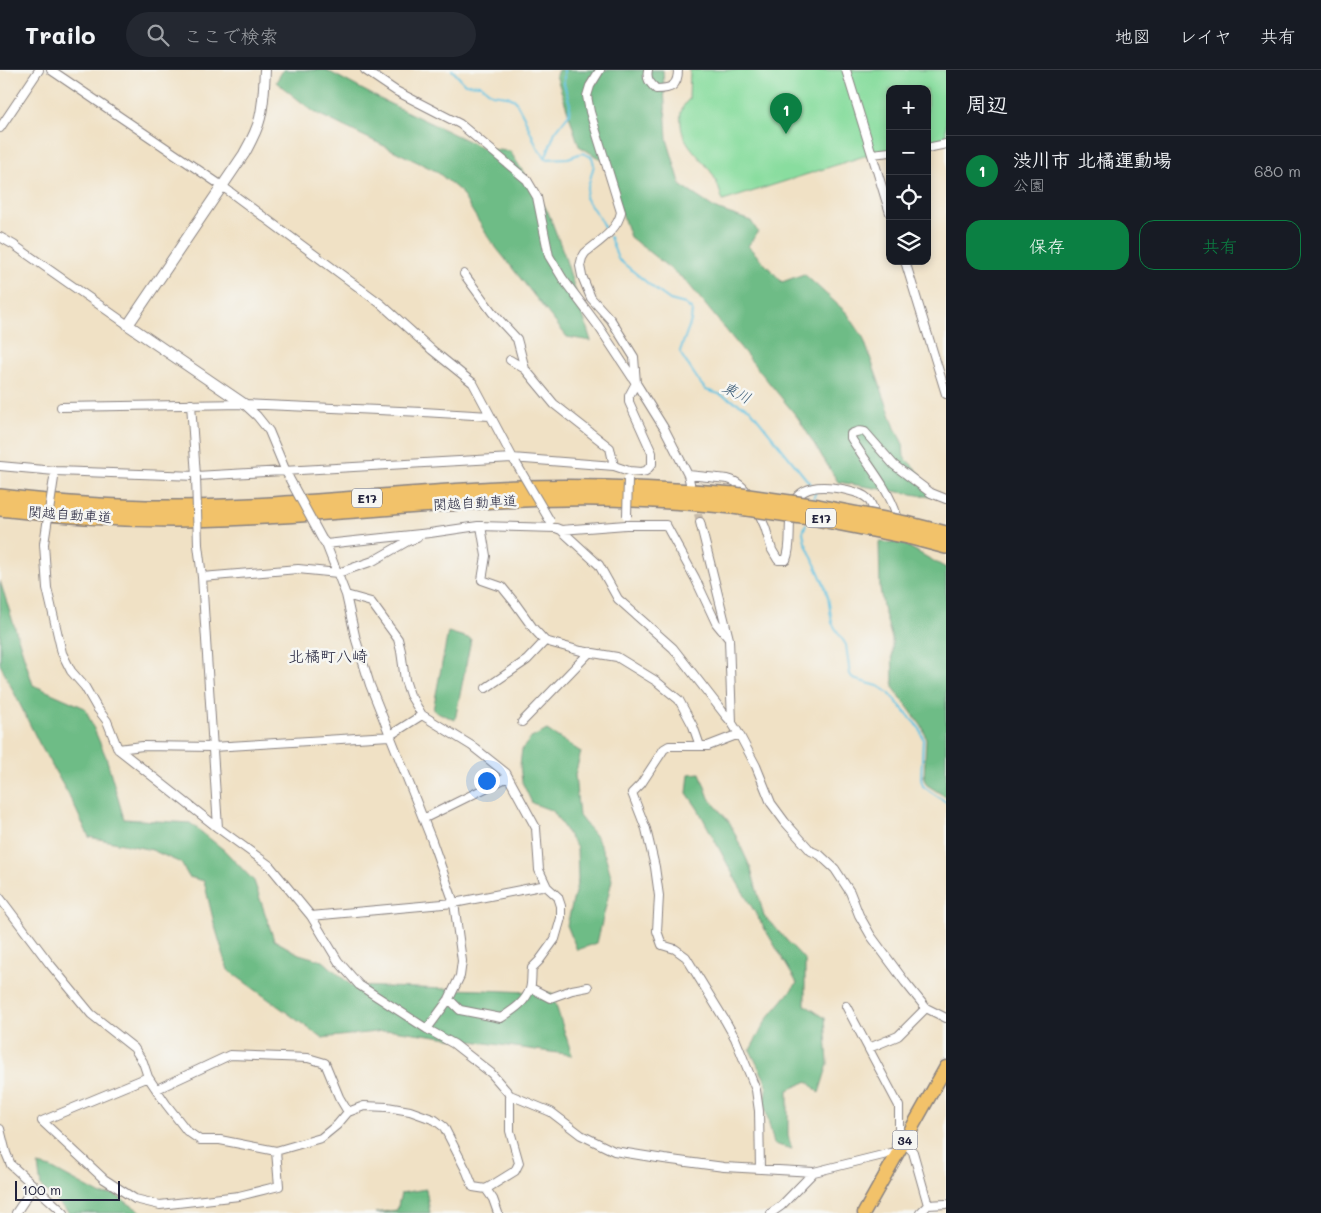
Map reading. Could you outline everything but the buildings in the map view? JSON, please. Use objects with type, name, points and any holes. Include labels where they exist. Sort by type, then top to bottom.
[{"type":"highway","name":"関越自動車道","points":[[0,497],[80,505],[177,508],[292,504],[520,488],[611,487],[679,491],[733,501]]},
{"type":"highway","name":"関越自動車道","points":[[0,508],[77,516],[177,519],[274,516],[560,498],[733,501],[818,507],[907,530],[946,546]]},
{"type":"highway","name":"関越自動車道","points":[[907,530],[946,534]]},
{"type":"main road","name":"34","points":[[864,1213],[946,1067]]},
{"type":"street","points":[[0,128],[39,70]]},
{"type":"street","points":[[51,70],[222,186],[381,304],[432,350],[473,383],[514,461],[550,521],[599,565],[618,599],[673,648],[732,723],[756,766],[771,803],[785,822],[811,851],[820,855],[835,869],[850,892],[859,915],[871,936],[926,1008],[946,1018]]},
{"type":"street","points":[[128,325],[244,154],[260,119],[265,70]]},
{"type":"street","points":[[365,70],[396,91],[460,124],[527,180],[537,197],[550,256],[563,279],[599,327],[664,428],[688,475],[690,483]]},
{"type":"street","points":[[0,466],[55,475],[196,476],[288,475],[514,461],[614,466],[628,475],[646,471],[652,464],[652,453],[629,402],[629,396],[636,383],[634,357],[611,320],[592,298],[582,276],[580,266],[585,253],[612,230],[620,219],[622,212],[590,112],[587,96],[590,86],[600,70]]},
{"type":"street","points":[[648,70],[647,75],[650,83],[656,89],[672,87],[678,77],[678,70]]},
{"type":"street","points":[[846,70],[886,200]]},
{"type":"street","points":[[931,147],[946,144]]},
{"type":"street","points":[[872,154],[886,152]]},
{"type":"street","points":[[0,237],[244,404],[269,431],[288,475],[324,541],[338,572],[370,685],[454,903],[462,961],[460,976],[449,999],[426,1029]]},
{"type":"street","points":[[906,265],[946,394]]},
{"type":"street","points":[[464,274],[492,312],[517,339],[525,369]]},
{"type":"street","points":[[510,360],[525,369],[554,404],[610,448],[614,466]]},
{"type":"street","points":[[191,404],[198,545],[202,577],[218,828]]},
{"type":"street","points":[[62,407],[244,404],[490,416]]},
{"type":"street","points":[[688,475],[728,479],[740,484],[754,501],[772,550],[778,560],[782,561],[786,560],[789,548],[790,512],[796,498],[803,491],[822,486],[864,495],[872,503],[878,524],[884,527],[891,527],[897,516],[892,502],[851,438],[851,434],[856,432],[864,432],[894,464],[931,493],[946,499]]},
{"type":"street","points":[[55,475],[44,544],[47,588],[62,653],[70,671],[85,687],[107,722],[118,749],[218,828],[269,865],[311,916],[338,961],[359,985],[426,1029],[454,1044],[491,1073],[510,1095],[550,1112],[581,1135],[614,1150],[724,1167],[814,1172],[901,1147]]},
{"type":"street","points":[[626,525],[628,475]]},
{"type":"street","points":[[700,522],[729,639],[732,723]]},
{"type":"street","points":[[324,541],[430,533],[481,526],[559,529],[666,525],[695,578],[716,623],[729,639]]},
{"type":"street","points":[[481,526],[486,556],[482,580],[502,587],[533,628],[545,640],[617,657],[656,681],[679,700],[693,726],[700,746]]},
{"type":"street","points":[[202,577],[298,569],[338,572],[373,561],[408,541],[430,533]]},
{"type":"street","points":[[346,595],[371,602],[398,639],[407,688],[422,715],[472,746],[506,773],[536,828],[539,870],[547,887],[558,897],[561,906],[561,918],[556,939],[540,962],[532,968],[530,988],[524,1001],[501,1018],[460,1010],[449,999]]},
{"type":"street","points":[[486,688],[527,660],[545,640]]},
{"type":"street","points":[[522,722],[590,652]]},
{"type":"street","points":[[118,749],[143,746],[213,747],[389,736],[422,715]]},
{"type":"street","points":[[739,734],[708,746],[669,746],[664,749],[641,784],[632,793],[646,829],[656,868],[660,896],[657,931],[662,945],[675,949],[686,957],[735,1038],[756,1090],[759,1111],[760,1169]]},
{"type":"street","points":[[423,819],[508,777]]},
{"type":"street","points":[[311,916],[454,903],[541,886],[547,887]]},
{"type":"street","points":[[0,898],[91,1014],[134,1048],[143,1062],[148,1077],[166,1104],[188,1131],[200,1140],[220,1140],[276,1151],[321,1138],[337,1125],[348,1112],[364,1106],[387,1107],[410,1111],[435,1120],[444,1127],[474,1187],[486,1189],[516,1171],[519,1163],[510,1131],[510,1095]]},
{"type":"street","points":[[530,988],[550,998],[572,990],[588,987]]},
{"type":"street","points":[[846,1006],[899,1106],[899,1129],[896,1145],[913,1152],[928,1205]]},
{"type":"street","points":[[869,1048],[898,1036],[926,1008]]},
{"type":"street","points":[[157,1089],[230,1055],[308,1058],[325,1063],[339,1097],[348,1112]]},
{"type":"street","points":[[148,1077],[42,1121],[104,1179],[135,1199],[160,1205],[239,1196],[279,1186],[276,1151]]},
{"type":"street","points":[[0,1129],[11,1165],[64,1213]]},
{"type":"street","points":[[771,1213],[814,1172]]},
{"type":"street","points":[[16,1213],[34,1186]]},
{"type":"street","points":[[486,1189],[493,1199],[498,1213]]},
{"type":"street","points":[[920,1213],[928,1205],[946,1204]]},
{"type":"green space","points":[[283,70],[326,70],[382,100],[485,149],[510,151],[548,212],[564,254],[591,341],[567,337],[490,240],[460,191],[436,171],[314,112],[276,82]]},
{"type":"green space","points":[[558,70],[663,70],[667,139],[681,186],[716,209],[751,221],[758,232],[748,246],[782,282],[804,274],[847,313],[863,337],[895,428],[903,444],[904,457],[921,474],[930,497],[838,482],[798,418],[686,281],[630,237],[604,161],[579,146],[556,75]]},
{"type":"green space","points":[[690,70],[946,70],[946,142],[931,145],[931,85],[886,85],[886,152],[874,153],[723,201],[713,175],[689,145],[682,132],[681,113],[689,99]]},
{"type":"green space","points":[[879,542],[902,543],[946,568],[946,797],[927,785],[924,779],[926,739],[923,728],[893,687],[892,639],[880,588]]},
{"type":"green space","points":[[0,581],[33,685],[85,708],[106,757],[124,819],[190,823],[224,850],[254,881],[274,940],[299,954],[323,961],[352,986],[552,993],[572,1055],[393,1030],[322,1038],[228,970],[204,881],[189,877],[181,863],[152,850],[89,837],[0,664]]},
{"type":"green space","points":[[448,632],[471,639],[455,720],[433,710]]},
{"type":"green space","points":[[547,730],[581,752],[575,775],[579,816],[597,838],[606,858],[612,880],[597,943],[577,950],[567,925],[578,880],[577,848],[553,811],[532,803],[522,782],[520,765],[522,749],[531,738]]},
{"type":"green space","points":[[700,773],[709,798],[730,823],[751,869],[764,916],[805,960],[805,1005],[825,1018],[828,1064],[819,1093],[808,1081],[788,1090],[788,1136],[792,1149],[774,1144],[764,1103],[767,1084],[750,1050],[767,1019],[797,983],[737,882],[698,809],[687,793],[689,774]]},
{"type":"green space","points":[[38,1165],[51,1168],[101,1195],[114,1194],[143,1213],[69,1213],[41,1187]]},
{"type":"green space","points":[[426,1189],[430,1213],[375,1213],[397,1210],[401,1193]]},
{"type":"waterway","points":[[452,70],[465,84],[481,85],[492,94],[507,96],[515,100],[538,149],[545,159]]},
{"type":"waterway","name":"東川","points":[[545,159],[555,132],[569,114],[570,104],[564,84],[564,70]]},
{"type":"waterway","name":"東川","points":[[545,159],[568,158],[582,153],[592,157],[594,165],[585,198],[599,217],[606,231]]},
{"type":"waterway","name":"東川","points":[[610,237],[618,259],[670,300],[685,304],[692,310],[691,321],[680,351],[701,384],[706,390],[750,409],[811,485]]},
{"type":"waterway","name":"東川","points":[[813,500],[816,490]]},
{"type":"waterway","name":"東川","points":[[806,524],[803,532],[805,542],[824,584],[832,623],[846,645],[850,674],[853,679],[878,686],[888,692],[920,729],[923,739],[921,779],[923,786],[946,802]]},
{"type":"tunnel","points":[[695,502],[700,522]]},
{"type":"place","name":"渋川市 北橘運動場","points":[[786,134]]},
{"type":"district","name":"北橘町八崎","points":[[328,655]]}]
